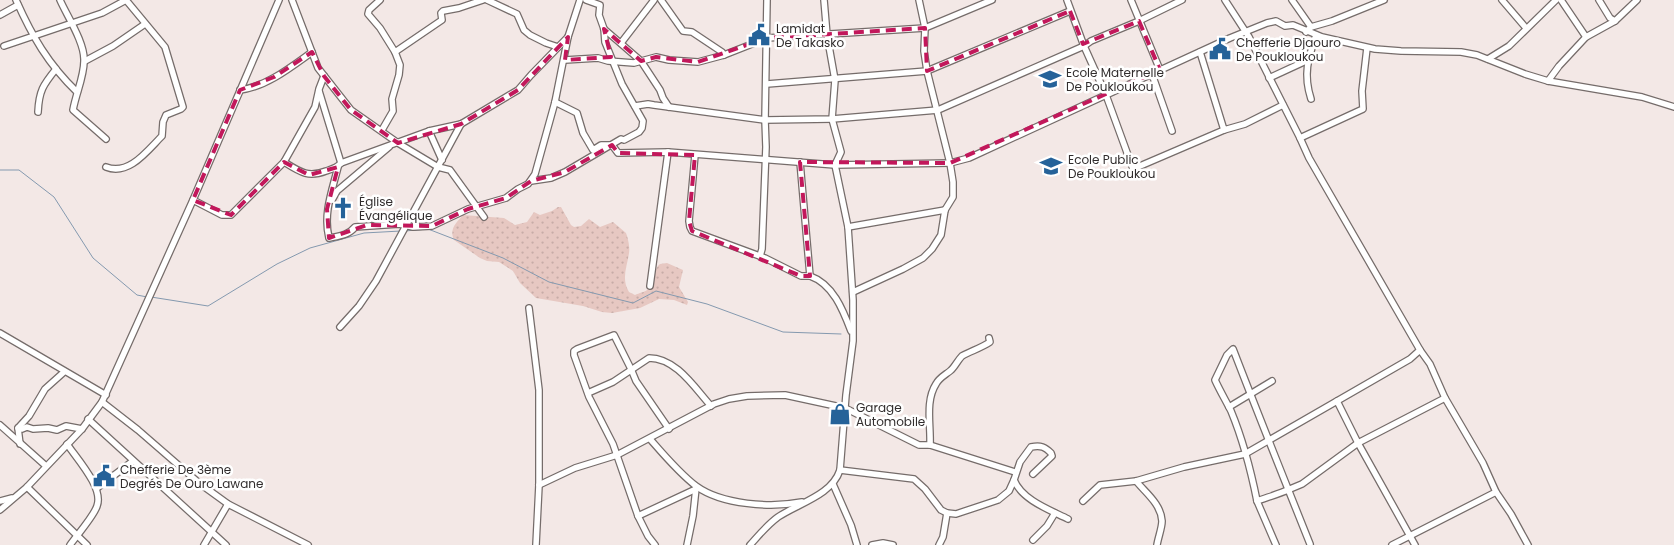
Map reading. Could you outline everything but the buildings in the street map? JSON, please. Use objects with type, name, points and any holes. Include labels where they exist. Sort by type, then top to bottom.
[{"type":"street","points":[[60,0],[70,23],[74,27],[83,51],[84,61],[74,111],[106,139]]},
{"type":"street","points":[[4,46],[102,13],[126,0],[168,54],[183,107],[166,115],[163,122],[162,136],[135,162],[117,170],[106,167]]},
{"type":"street","points":[[0,510],[27,487],[82,428],[106,395],[279,0]]},
{"type":"street","points":[[292,0],[318,68],[351,110],[382,130],[395,144],[438,167],[450,170],[484,217]]},
{"type":"street","points":[[380,0],[369,10],[368,14],[380,28],[395,52],[400,65],[392,98],[393,111],[382,130]]},
{"type":"street","points":[[395,52],[442,20],[441,13],[443,11],[483,0]]},
{"type":"street","points":[[487,0],[516,14],[524,30],[530,35],[558,47]]},
{"type":"street","points":[[531,181],[538,164],[555,102],[565,60],[568,37],[580,0]]},
{"type":"street","points":[[318,89],[339,165],[327,208],[327,232],[329,238],[344,235],[355,227],[399,224],[413,227],[432,226],[476,206],[506,198],[531,181],[550,178],[565,172],[621,139],[624,140],[639,132],[642,128],[643,120],[622,84],[605,42],[604,29],[599,15],[600,4],[586,0]]},
{"type":"street","points":[[621,43],[654,0]]},
{"type":"street","points":[[661,0],[683,31],[692,32],[724,55]]},
{"type":"street","points":[[760,256],[762,249],[766,161],[767,0]]},
{"type":"street","points":[[750,545],[765,528],[779,517],[833,484],[838,478],[840,470],[853,341],[852,292],[848,227],[835,165],[841,152],[832,119],[835,80],[827,35],[824,0]]},
{"type":"street","points":[[852,292],[904,269],[923,258],[941,236],[945,210],[953,197],[950,163],[927,71],[924,51],[926,28],[919,0]]},
{"type":"street","points":[[565,60],[598,58],[634,63],[656,57],[698,62],[724,55],[767,38],[926,28],[992,0]]},
{"type":"street","points":[[1067,0],[1084,46],[1106,95],[1133,169],[1224,130],[1245,124],[1283,106]]},
{"type":"street","points":[[1130,0],[1160,70]]},
{"type":"street","points":[[636,106],[648,104],[765,120],[832,119],[938,110],[1084,46],[1096,38],[1139,21],[1182,0]]},
{"type":"street","points":[[1225,0],[1249,37],[1318,174],[1420,350],[1430,364],[1445,398],[1483,463],[1496,492],[1528,545]]},
{"type":"street","points":[[1292,0],[1308,30]]},
{"type":"street","points":[[1308,30],[1384,0]]},
{"type":"street","points":[[1502,0],[1526,28]]},
{"type":"street","points":[[1488,59],[1509,46],[1556,0]]},
{"type":"street","points":[[1560,0],[1586,38]]},
{"type":"street","points":[[1599,0],[1610,18],[1615,21]]},
{"type":"street","points":[[1548,81],[1559,66],[1586,38],[1615,21],[1637,0]]},
{"type":"street","points":[[0,15],[17,2],[40,48],[56,70],[77,92]]},
{"type":"street","points":[[767,84],[835,80],[927,71],[1070,11]]},
{"type":"street","points":[[612,145],[618,154],[668,152],[835,165],[950,163],[968,158],[1267,22],[1276,21],[1285,26],[1293,25],[1316,35],[1367,48],[1401,51],[1461,52],[1488,59],[1548,81],[1642,97],[1674,107]]},
{"type":"street","points":[[84,61],[113,46],[145,24]]},
{"type":"street","points":[[604,29],[641,61],[660,90],[668,107]]},
{"type":"street","points":[[1311,99],[1306,84],[1308,60],[1316,35]]},
{"type":"street","points":[[284,162],[310,175],[320,174],[429,130],[461,124],[518,90],[568,37]]},
{"type":"street","points":[[1300,138],[1363,109],[1362,91],[1367,48]]},
{"type":"street","points":[[240,90],[250,89],[274,77],[312,52]]},
{"type":"street","points":[[1200,52],[1224,130]]},
{"type":"street","points":[[1269,78],[1308,60]]},
{"type":"street","points":[[38,112],[39,96],[43,84],[56,70]]},
{"type":"street","points":[[1152,74],[1172,131]]},
{"type":"street","points":[[193,200],[222,215],[231,215],[284,162],[315,107],[318,89],[324,76]]},
{"type":"street","points":[[555,102],[577,113],[583,133],[593,150],[601,145],[612,145]]},
{"type":"street","points":[[340,327],[359,306],[376,281],[461,124]]},
{"type":"street","points":[[429,130],[442,160]]},
{"type":"street","points":[[327,208],[337,192],[395,144]]},
{"type":"street","points":[[650,286],[668,152]]},
{"type":"street","points":[[695,155],[688,221],[692,231],[760,256],[801,276],[818,278],[837,300],[852,335]]},
{"type":"street","points":[[800,162],[810,276]]},
{"type":"street","points":[[848,227],[945,210]]},
{"type":"street","points":[[529,308],[539,390],[539,484],[536,545]]},
{"type":"street","points":[[0,334],[106,395]]},
{"type":"street","points":[[656,545],[648,536],[638,516],[617,455],[588,393],[574,355],[576,349],[614,336],[632,369],[636,381],[669,430]]},
{"type":"street","points":[[930,445],[929,407],[935,384],[953,369],[958,360],[966,354],[986,345],[990,342],[990,338]]},
{"type":"street","points":[[1276,545],[1256,501],[1250,467],[1229,407],[1215,380],[1227,355],[1233,349],[1310,544]]},
{"type":"street","points":[[1083,501],[1100,485],[1136,481],[1184,467],[1245,454],[1410,358],[1420,350]]},
{"type":"street","points":[[588,393],[613,382],[649,358],[655,358],[671,363],[711,406]]},
{"type":"street","points":[[20,444],[18,428],[29,416],[44,389],[64,372]]},
{"type":"street","points":[[1229,407],[1272,381]]},
{"type":"street","points":[[539,484],[575,468],[617,455],[669,430],[711,406],[729,399],[747,396],[785,395],[845,408],[919,445],[930,445],[1015,472]]},
{"type":"street","points":[[1256,501],[1302,484],[1358,443],[1445,398]]},
{"type":"street","points":[[1337,401],[1358,443],[1415,545]]},
{"type":"street","points":[[102,402],[138,430],[199,483],[228,504],[308,545]]},
{"type":"street","points":[[88,419],[226,545]]},
{"type":"street","points":[[18,428],[48,428],[57,430],[66,426],[82,428]]},
{"type":"street","points":[[1,427],[46,466]]},
{"type":"street","points":[[650,439],[696,488],[714,496],[769,505],[807,501]]},
{"type":"street","points":[[67,444],[97,488],[99,500],[97,507],[70,545]]},
{"type":"street","points":[[840,470],[914,479],[925,488],[941,510],[956,514],[998,500],[1009,491],[1020,462],[1032,447],[1037,445],[1045,447],[1052,453],[1052,456],[1032,474]]},
{"type":"street","points":[[97,488],[133,460]]},
{"type":"street","points":[[1014,480],[1026,496],[1034,502],[1068,519]]},
{"type":"street","points":[[1136,481],[1155,502],[1160,513],[1162,522],[1157,545]]},
{"type":"street","points":[[833,484],[852,524],[857,545]]},
{"type":"street","points":[[27,487],[87,545]]},
{"type":"street","points":[[638,516],[696,488]]},
{"type":"street","points":[[687,545],[696,488]]},
{"type":"street","points":[[1392,545],[1496,492]]},
{"type":"street","points":[[0,501],[12,498]]},
{"type":"street","points":[[204,545],[228,504]]},
{"type":"street","points":[[939,545],[943,537],[947,513]]},
{"type":"street","points":[[1033,540],[1047,526],[1055,513]]},
{"type":"street","points":[[872,545],[883,543],[893,545]]},
{"type":"highlighted area","points":[[1070,11],[1083,44],[1139,21],[1160,70],[950,163],[800,162],[810,276],[801,276],[692,231],[689,221],[695,155],[618,153],[612,145],[565,172],[531,181],[506,198],[468,209],[432,226],[367,225],[329,238],[327,209],[338,167],[309,175],[284,162],[231,215],[193,200],[240,90],[274,77],[312,52],[324,76],[351,110],[398,143],[461,124],[518,90],[568,37],[565,60],[611,57],[604,29],[641,61],[656,57],[698,62],[767,38],[925,28],[927,71]]},
{"type":"shaded area","points":[[561,207],[574,227],[581,226],[589,219],[600,227],[613,222],[626,233],[629,251],[625,282],[629,292],[635,295],[647,290],[652,284],[660,264],[667,263],[683,270],[679,287],[688,302],[687,305],[674,300],[659,299],[640,308],[612,313],[536,298],[520,283],[513,271],[499,262],[480,258],[454,240],[452,233],[454,226],[463,215],[504,218],[515,225],[527,222],[534,212],[540,215]]},
{"type":"waterway","points":[[0,170],[19,170],[54,197],[93,258],[137,295],[147,297]]},
{"type":"waterway","points":[[405,231],[428,229],[503,258],[549,282],[633,303],[656,291],[707,304],[783,332],[841,334]]},
{"type":"waterway","points":[[151,297],[208,306],[277,264],[310,248],[364,233],[401,231]]},
{"type":"place","name":"Lamidat De Takasko","points":[[759,35]]},
{"type":"place","name":"Chefferie Djaouro De Poukloukou","points":[[1220,49]]},
{"type":"place","name":"Ecole Maternelle De Poukloukou","points":[[1050,79]]},
{"type":"place","name":"Ecole Public De Poukloukou","points":[[1051,166]]},
{"type":"place","name":"Église Évangélique","points":[[343,208]]},
{"type":"place","name":"Garage Automobile","points":[[840,414]]},
{"type":"place","name":"Chefferie De 3ème Degrés De Ouro Lawane","points":[[104,476]]}]
